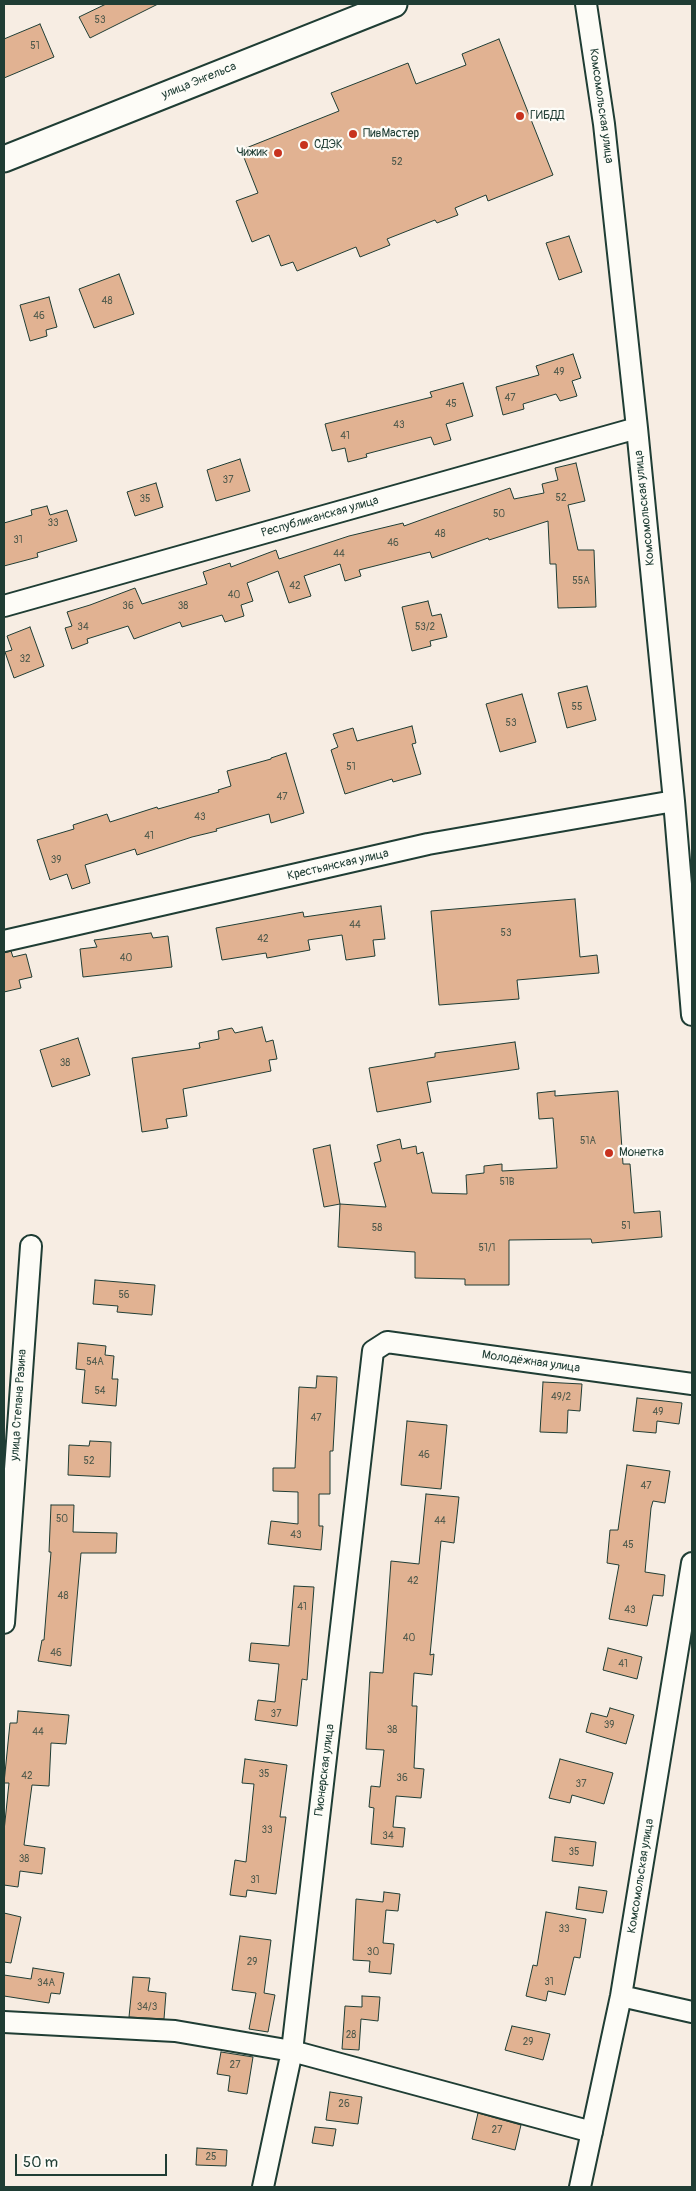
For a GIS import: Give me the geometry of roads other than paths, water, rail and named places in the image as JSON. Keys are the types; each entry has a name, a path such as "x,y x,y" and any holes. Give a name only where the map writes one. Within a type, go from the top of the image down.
{"street":[{"name":"улица Энгельса","path":"4,159 394,4"},
{"name":"Комсомольская улица","path":"586,4 604,124 637,428 674,801 692,1015"},
{"name":"Республиканская улица","path":"4,606 637,428"},
{"name":"Крестьянская улица","path":"4,941 428,844 674,801"},
{"name":"улица Степана Разина","path":"4,1623 31,1246"},
{"name":"Молодёжная улица","path":"373,1351 387,1342 692,1384"},
{"name":"Пионерская улица","path":"263,2187 292,2051 373,1351"},
{"name":"Комсомольская улица","path":"580,2187 621,1996 692,1563"},
{"path":"621,1996 692,2012"},
{"path":"4,2022 175,2031 292,2051 592,2132"}],"place":[{"name":"ГИБДД","path":"520,116"},
{"name":"ПивМастер","path":"353,134"},
{"name":"СДЭК","path":"304,145"},
{"name":"Чижик","path":"278,153"},
{"name":"Монетка","path":"609,1153"}]}
